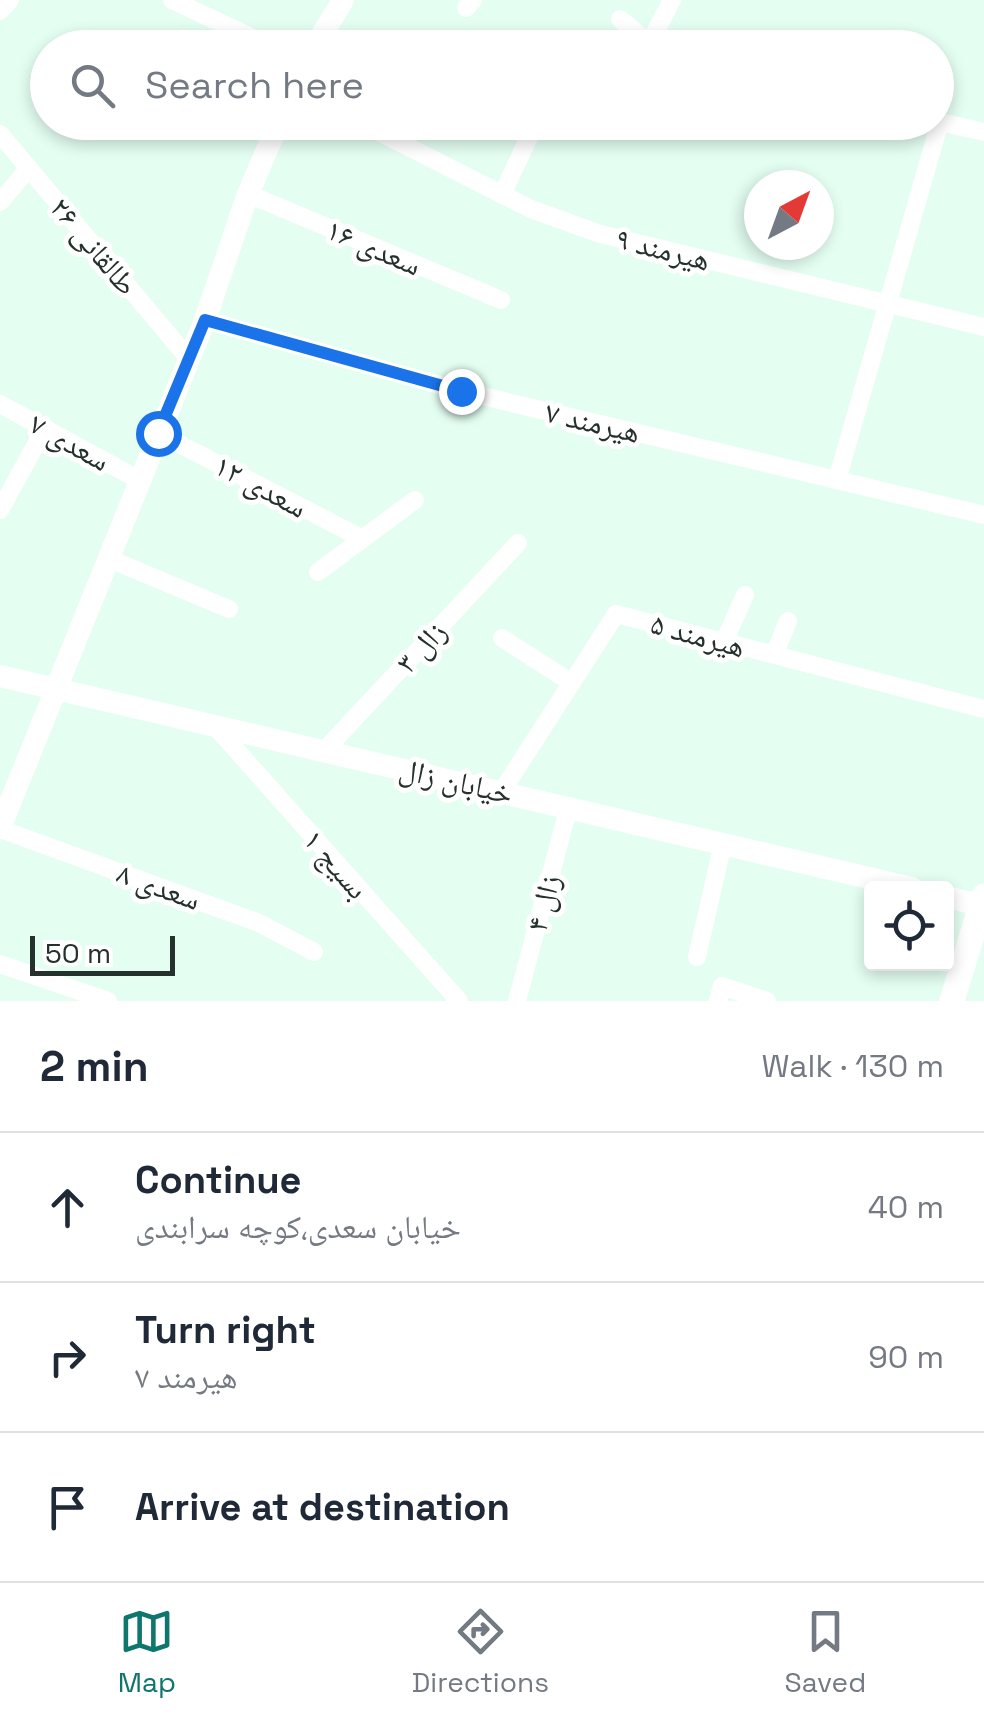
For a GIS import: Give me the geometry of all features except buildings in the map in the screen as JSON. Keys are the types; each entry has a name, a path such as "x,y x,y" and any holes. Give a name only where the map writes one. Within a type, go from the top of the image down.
{"main road":[{"path":"952,1001 983,900"}],"street":[{"path":"0,11 10,0"},
{"path":"172,0 236,30"},
{"path":"325,30 343,0"},
{"path":"659,30 672,0"},
{"path":"620,19 633,30"},
{"path":"954,125 984,132"},
{"name":"طالقانی ۲۶","path":"0,134 189,359"},
{"path":"0,828 205,320 248,194 271,140"},
{"name":"هیرمند ٩","path":"394,140 532,210 600,234 984,326"},
{"path":"502,195 528,140"},
{"path":"836,480 933,140"},
{"path":"0,202 29,168"},
{"name":"سعدی ۱۶","path":"248,194 502,300"},
{"name":"هیرمند ٧","path":"205,320 461,391 984,515"},
{"name":"سعدی ۷","path":"0,404 139,480"},
{"path":"0,510 45,428"},
{"name":"سعدی ۱۲","path":"158,433 363,539"},
{"path":"318,572 415,500"},
{"name":"زال ۳","path":"324,751 518,543"},
{"path":"107,558 229,608"},
{"path":"724,642 745,595"},
{"name":"هیرمند ۵","path":"502,791 616,614 984,709"},
{"path":"774,655 788,621"},
{"path":"502,638 572,683"},
{"name":"خیابان زال","path":"0,676 883,881"},
{"name":"بسیج ۱","path":"215,726 459,1001"},
{"name":"زال ۴","path":"517,1001 568,806"},
{"name":"سعدی ۸","path":"0,828 259,923 314,952"},
{"path":"697,958 723,843"},
{"path":"954,898 983,900"},
{"path":"0,964 108,1001"},
{"path":"718,1001 722,986 766,1001"}],"route":[{"path":"158,433 205,320 461,391"}]}
